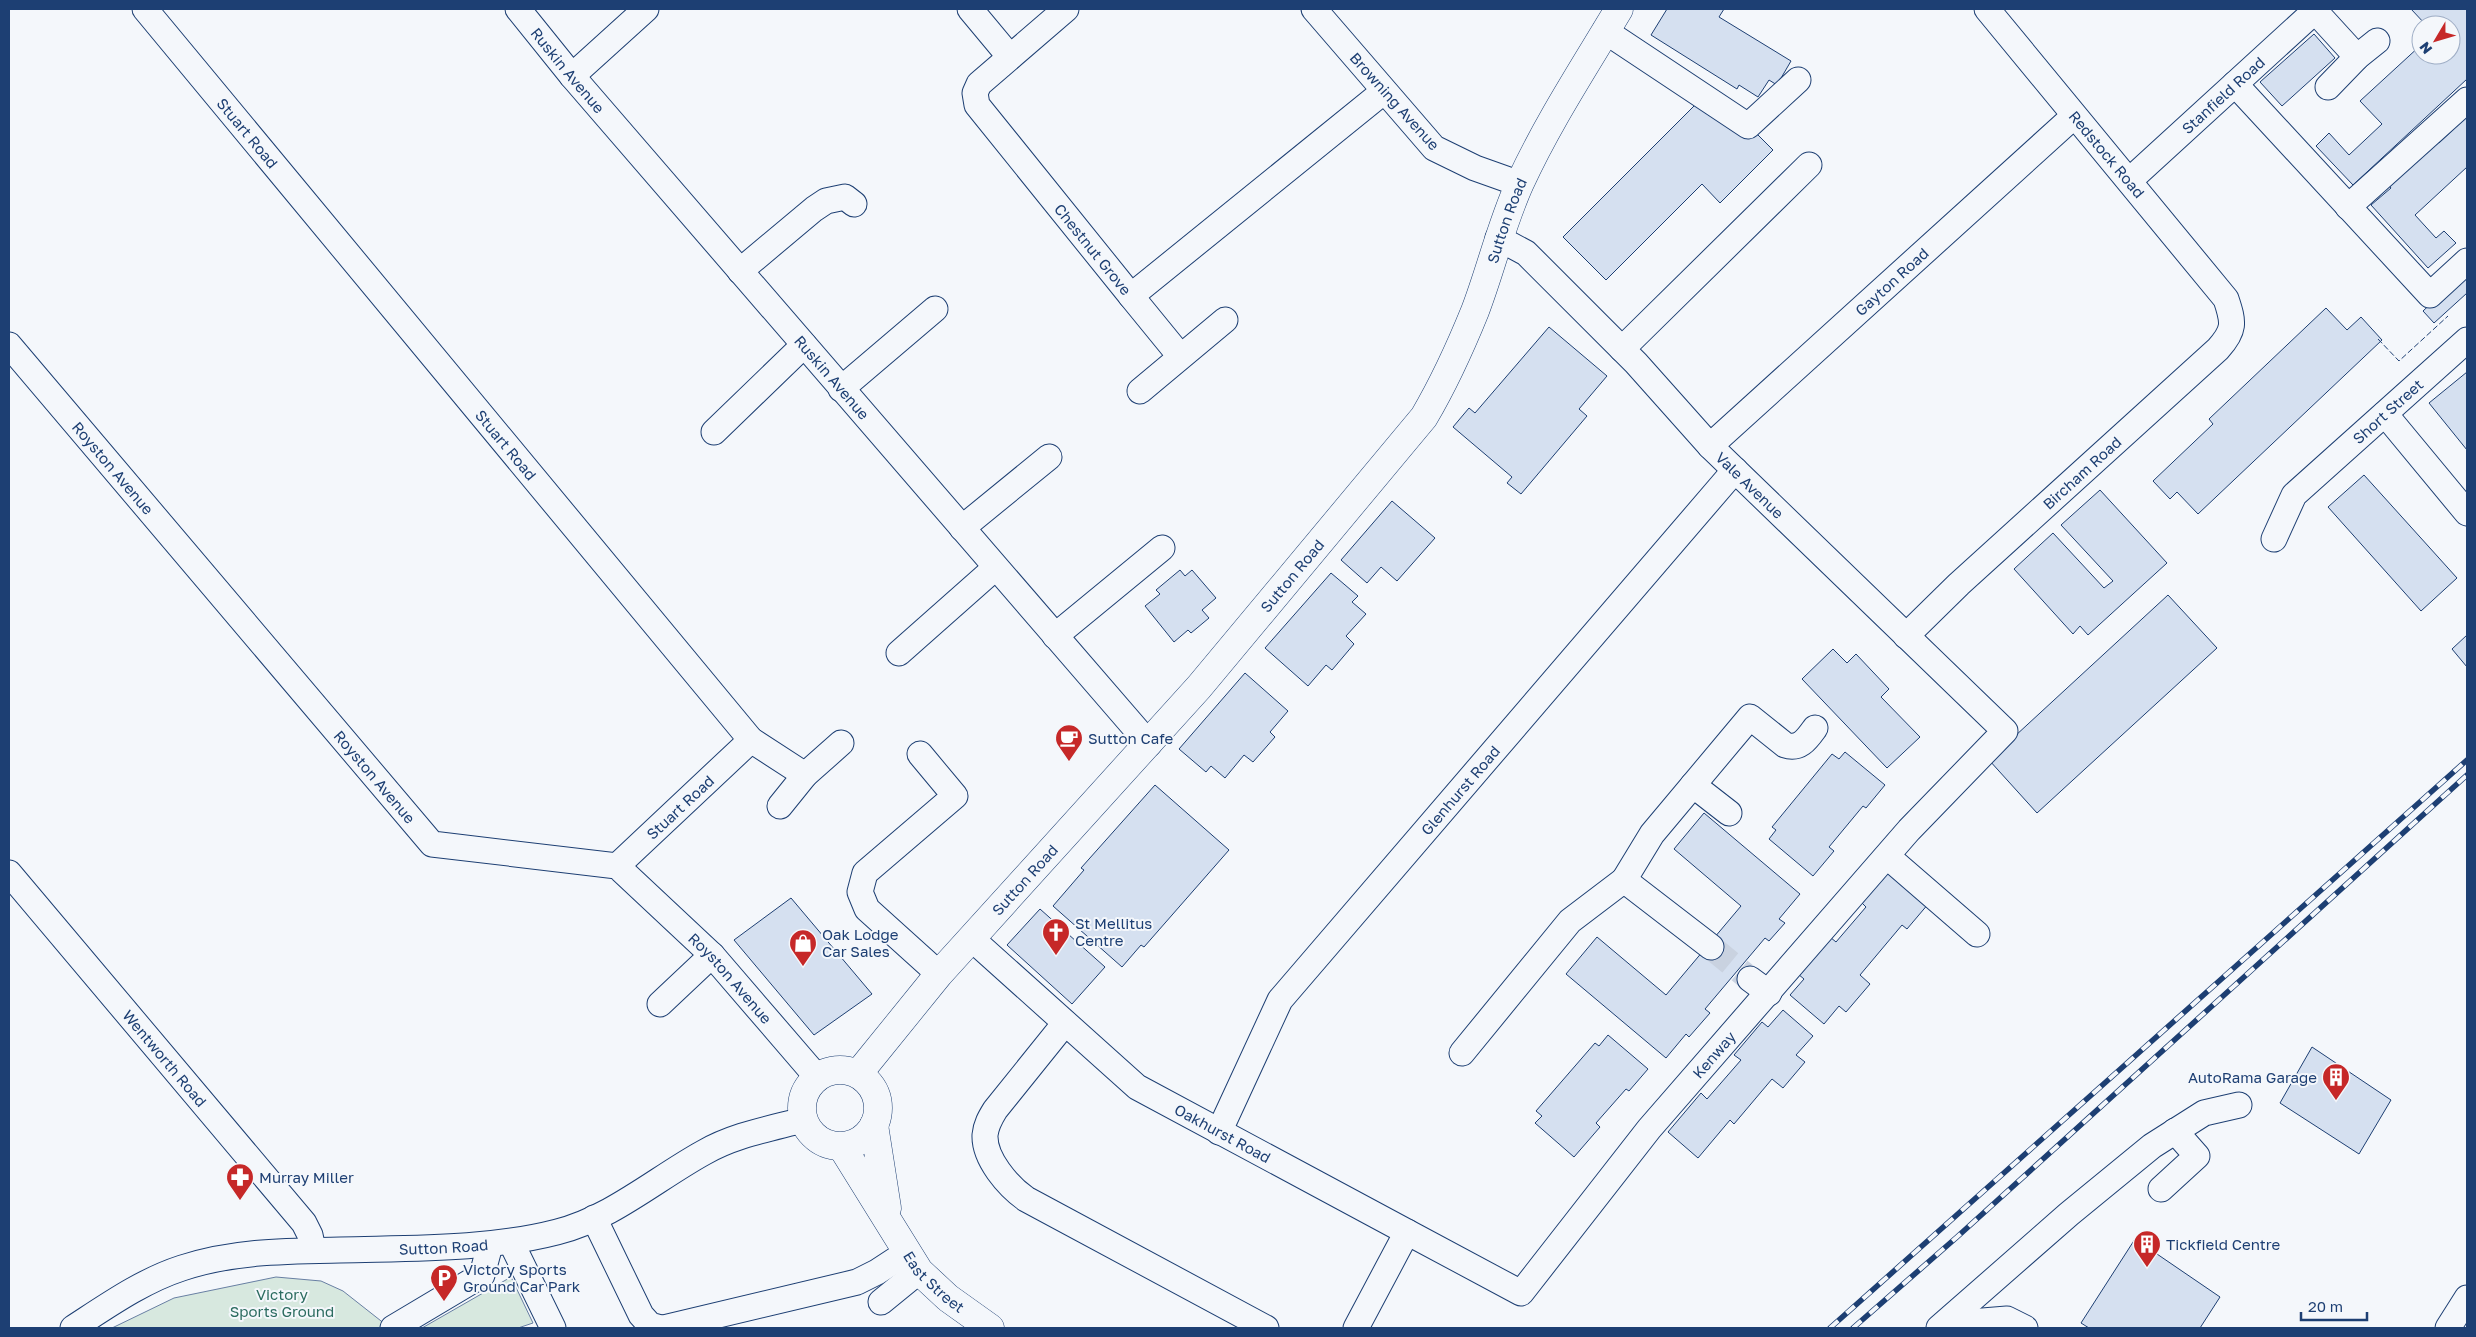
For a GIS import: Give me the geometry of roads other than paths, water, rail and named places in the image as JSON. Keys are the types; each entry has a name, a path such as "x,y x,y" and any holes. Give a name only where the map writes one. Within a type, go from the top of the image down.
{"main road":[{"name":"Sutton Road","path":"858,1074 939,974 1149,744 1249,628 1424,416 1442,386 1475,310 1498,238 1520,184 1550,123 1612,20"},
{"path":"837,1069 858,1074 869,1083 876,1096 878,1111 874,1125 866,1136 855,1144 842,1147 829,1145 818,1140 809,1131 803,1120 801,1108 803,1096 809,1085 817,1077 837,1069"},
{"name":"East Street","path":"874,1125 880,1176 890,1224"},
{"name":"East Street","path":"842,1147 913,1262 948,1298 990,1328"}],"street":[{"name":"Stuart Road","path":"145,9 751,740 617,866"},
{"name":"Ruskin Avenue","path":"518,9 572,76 1149,744"},
{"path":"572,76 646,9"},
{"path":"970,9 1010,57"},
{"name":"Chestnut Grove","path":"1066,9 979,84 975,93 977,105 1131,296 1383,92"},
{"name":"Browning Avenue","path":"1314,9 1383,92 1434,148 1475,168 1520,184"},
{"name":"Redstock Road","path":"1987,9 2074,116 2130,180 2226,300"},
{"path":"2316,10 2357,57"},
{"name":"Stanfield Road","path":"2130,180 2316,10"},
{"path":"1612,20 1748,126 1798,80"},
{"path":"2328,88 2357,57 2377,41"},
{"path":"2235,84 2430,295 2467,261"},
{"path":"2348,207 2467,100"},
{"name":"Gayton Road","path":"1710,446 2074,116"},
{"path":"1622,350 1809,165"},
{"path":"740,271 826,200 845,197 854,204"},
{"name":"Vale Avenue","path":"1498,238 1526,253 1622,350 1710,446 2006,731"},
{"path":"1131,296 1180,356"},
{"name":"Bircham Road","path":"1906,636 1959,584 2218,349 2230,335 2232,318 2226,300"},
{"path":"841,389 935,309"},
{"path":"1140,391 1225,320"},
{"name":"Short Street","path":"2274,538 2294,494 2308,484 2467,340"},
{"name":"Royston Avenue","path":"9,345 432,844 617,866 712,955 817,1077"},
{"path":"714,432 804,345"},
{"path":"2385,414 2467,513"},
{"path":"962,528 1049,457"},
{"name":"Glenhurst Road","path":"1220,1132 1280,1000 1735,470"},
{"path":"1055,636 1162,548"},
{"path":"899,652 996,568"},
{"path":"1462,1052 1570,921 1624,880 1652,834 1750,717 1784,745 1791,747 1804,742 1815,728"},
{"name":"Kenway","path":"1407,1232 1521,1293 1759,986 1888,857 1909,830 2006,731"},
{"path":"751,740 805,775"},
{"path":"780,806 805,775 841,743"},
{"path":"920,754 956,796 865,873 860,892 867,909 939,974"},
{"path":"1693,785 1729,813"},
{"path":"1888,857 1977,934"},
{"name":"Wentworth Road","path":"9,873 304,1223 314,1249"},
{"path":"1624,880 1711,947"},
{"name":"Oakhurst Road","path":"972,939 1136,1086 1407,1232"},
{"path":"660,1004 712,955"},
{"path":"1065,1023 995,1110 987,1123 985,1136 988,1149 996,1166 1012,1189 1026,1199 1266,1328"},
{"path":"1942,1326 2069,1214 2152,1146 2204,1113 2239,1105"},
{"name":"Sutton Road","path":"73,1328 136,1289 180,1268 255,1252 500,1243 558,1232 594,1218 705,1152 739,1136 803,1120"},
{"path":"2160,1189 2197,1156 2175,1131"},
{"path":"594,1218 613,1253 641,1315 650,1325 663,1328 857,1282 877,1272 913,1262"},
{"path":"1356,1328 1407,1232"},
{"path":"393,1328 482,1275 500,1243 553,1328"},
{"path":"881,1302 913,1262"},
{"path":"2448,1328 2467,1298"},
{"path":"1942,1326 2007,1319 2025,1328"}],"tunnel":[{"path":"1711,947 1750,979"}],"railway":[{"path":"1830,1328 2467,760"},
{"path":"1853,1328 1957,1237 2467,775"}],"place":[{"name":"Sutton Cafe","path":"1069,762"},
{"name":"St Mellitus Centre","path":"1056,956"},
{"name":"Oak Lodge Car Sales","path":"803,967"},
{"name":"AutoRama Garage","path":"2336,1101"},
{"name":"Murray Miller","path":"240,1201"},
{"name":"Tickfield Centre","path":"2147,1268"},
{"name":"Victory Sports Ground Car Park","path":"444,1302"}],"park label":[{"name":"Victory Sports Ground","path":"282,1302"}]}
